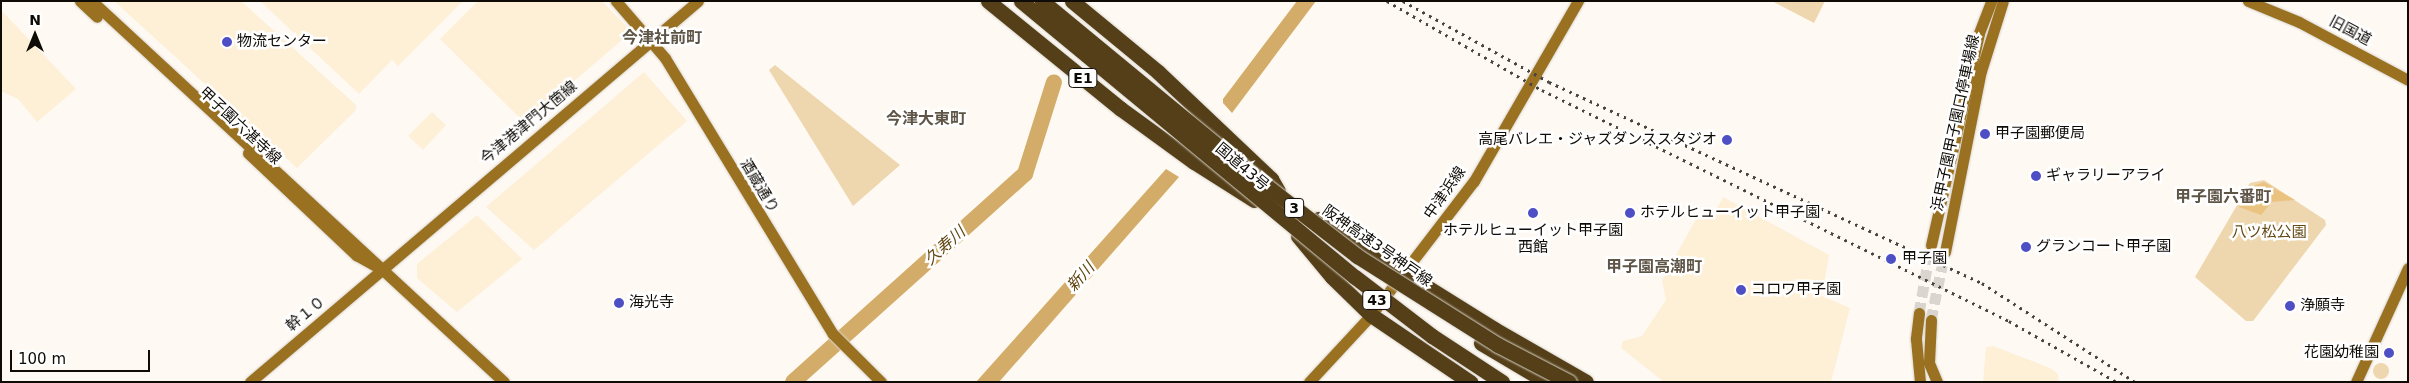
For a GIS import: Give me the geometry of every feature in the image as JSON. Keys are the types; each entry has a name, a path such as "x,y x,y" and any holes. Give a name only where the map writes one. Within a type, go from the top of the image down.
{"highway":[{"name":"E1","path":"988,1 1184,148"},
{"name":"国道43号","path":"1012,1 1184,148 1258,202 1381,302 1508,382"},
{"name":"3","path":"1021,1 1362,283 1432,336 1502,382"},
{"name":"阪神高速3号神戸線","path":"1042,1 1264,184 1357,256 1490,340 1569,382"},
{"path":"1054,1 1204,124"},
{"path":"1072,1 1158,72 1204,124"},
{"name":"国道43号","path":"1204,124 1278,191 1394,286 1546,382"},
{"path":"1302,210 1405,272 1494,329 1586,382"},
{"path":"1298,236 1332,277 1371,314 1470,382"}],"main road":[{"name":"甲子園六湛寺線","path":"80,1 356,255 382,270"},
{"name":"甲子園六湛寺線","path":"92,1 306,196 382,270 504,382"},
{"name":"酒蔵通り","path":"616,1 651,40 840,341 881,382"},
{"name":"今津港津門大箇線","path":"382,270 698,1"},
{"name":"中津浜線","path":"1309,382 1381,302 1474,181 1578,1"},
{"name":"浜甲子園甲子園口停車場線","path":"1931,245 1979,33 1991,1"},
{"name":"浜甲子園甲子園口停車場線","path":"1945,252 1981,71 2003,1"},
{"name":"旧国道","path":"2248,1 2307,26 2408,80"},
{"path":"2356,382 2408,268"},
{"name":"幹１０","path":"250,382 382,270"},
{"path":"1919,313 1916,339 1920,382"},
{"path":"1931,320 1929,363 1937,382"}],"shaded area":[{"path":"114,1 241,1 356,105 356,110 297,168"},
{"path":"260,1 463,1 398,66 392,60 359,94"},
{"path":"478,1 602,1 629,29 629,34 525,123 440,39"},
{"path":"1,10 76,89 37,122 18,99 1,91"},
{"path":"644,72 687,121 534,250 486,207"},
{"path":"432,112 446,125 423,150 408,136"},
{"path":"2264,182 2295,200 2272,202 2261,215 2239,207 2250,187"},
{"name":"コロワ甲子園","path":"1723,197 1829,255 1822,296 1850,308 1831,382 1664,382 1621,348 1623,341 1642,336 1666,300 1662,280 1700,212 1712,218"},
{"path":"477,215 522,259 457,312 417,278 417,264"},
{"path":"1993,346 2050,368 2058,374 2059,382 1983,382 1986,347"}],"green space":[{"path":"1772,1 1825,1 1814,23"},
{"path":"775,65 900,165 853,206 769,70"},
{"name":"八ツ松公園","path":"2264,180 2325,220 2326,225 2253,321 2246,321 2195,277 2250,183"},
{"path":"2381,363 2387,365 2389,371 2387,377 2381,379 2375,377 2373,371 2375,365"}],"water":[{"path":"1297,1 1316,1 1232,113 1223,103 1223,99"},
{"name":"新川","path":"1166,169 1179,177 999,382 976,382"},
{"path":"829,348 832,351 797,382 790,382"}],"waterway":[{"name":"久寿川","path":"793,382 1025,174 1054,82"}],"tunnel":[{"path":"1919,313 1931,245"},
{"path":"1931,320 1945,252"}],"railway":[{"path":"1387,1 1542,90 2009,321 2117,382"},
{"path":"1403,1 1549,82 1982,283 2135,382"}],"place":[{"name":"物流センター","path":"227,42"},
{"name":"甲子園郵便局","path":"1985,134"},
{"name":"高尾バレエ・ジャズダンススタジオ","path":"1727,140"},
{"name":"ギャラリーアライ","path":"2036,176"},
{"name":"ホテルヒューイット甲子園 西館","path":"1533,213"},
{"name":"ホテルヒューイット甲子園","path":"1630,213"},
{"name":"グランコート甲子園","path":"2026,247"},
{"name":"甲子園","path":"1891,259"},
{"name":"コロワ甲子園","path":"1741,290"},
{"name":"海光寺","path":"619,303"},
{"name":"浄願寺","path":"2290,306"},
{"name":"花園幼稚園","path":"2389,353"}],"district":[{"name":"今津社前町","path":"662,38"},
{"name":"今津大東町","path":"926,119"},
{"name":"甲子園六番町","path":"2223,197"},
{"name":"甲子園高潮町","path":"1654,267"}]}
